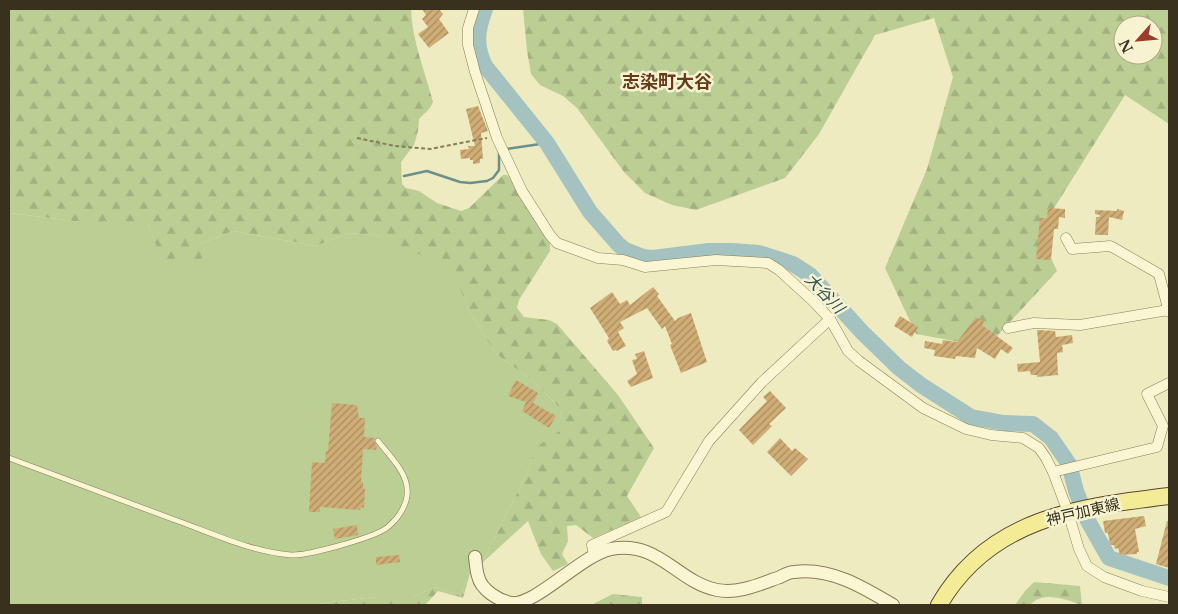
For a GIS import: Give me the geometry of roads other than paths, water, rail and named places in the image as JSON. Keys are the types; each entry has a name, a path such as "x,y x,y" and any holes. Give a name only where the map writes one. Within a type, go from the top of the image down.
{"main road":[{"name":"神戸加東線","path":"939,605 958,577 975,559 1000,541 1032,524 1078,510 1169,496"}],"street":[{"path":"474,9 468,28 468,46 497,138 522,191 557,243 598,258 623,260 646,267 716,260 768,263 786,276 830,319 848,351 923,408 966,430 1023,438 1039,448 1056,471 1078,510 1079,549 1087,566 1104,578 1142,591 1169,597"},
{"path":"1008,328 1034,323 1080,325 1169,311 1159,274 1110,246 1072,249 1066,238"},
{"path":"594,555 592,545 666,512 708,441 762,382 830,319"},
{"path":"1056,471 1157,447 1163,426 1147,394 1169,383"},
{"path":"475,557 478,578 492,595 515,604 531,598 594,555 608,549 620,548 643,550 658,557 699,583 718,590 740,590 794,572 823,573 845,579 893,605"}],"lane":[{"path":"9,458 236,542 291,555 309,554 385,530 403,510 409,493 403,472 378,442"}],"waterway":[{"name":"大谷川","path":"485,9 478,38 478,45 485,66 547,143 590,212 625,250 643,257 653,258 709,251 759,253 793,264 810,275 862,332 899,368 921,385 971,417 1004,423 1033,424 1051,438 1069,464 1076,491 1088,521 1109,558 1169,578"},
{"path":"506,149 547,143"},
{"path":"404,176 427,171 460,182 487,181 493,178 499,170 499,152"}],"district":[{"name":"志染町大谷","path":"667,82"}]}
